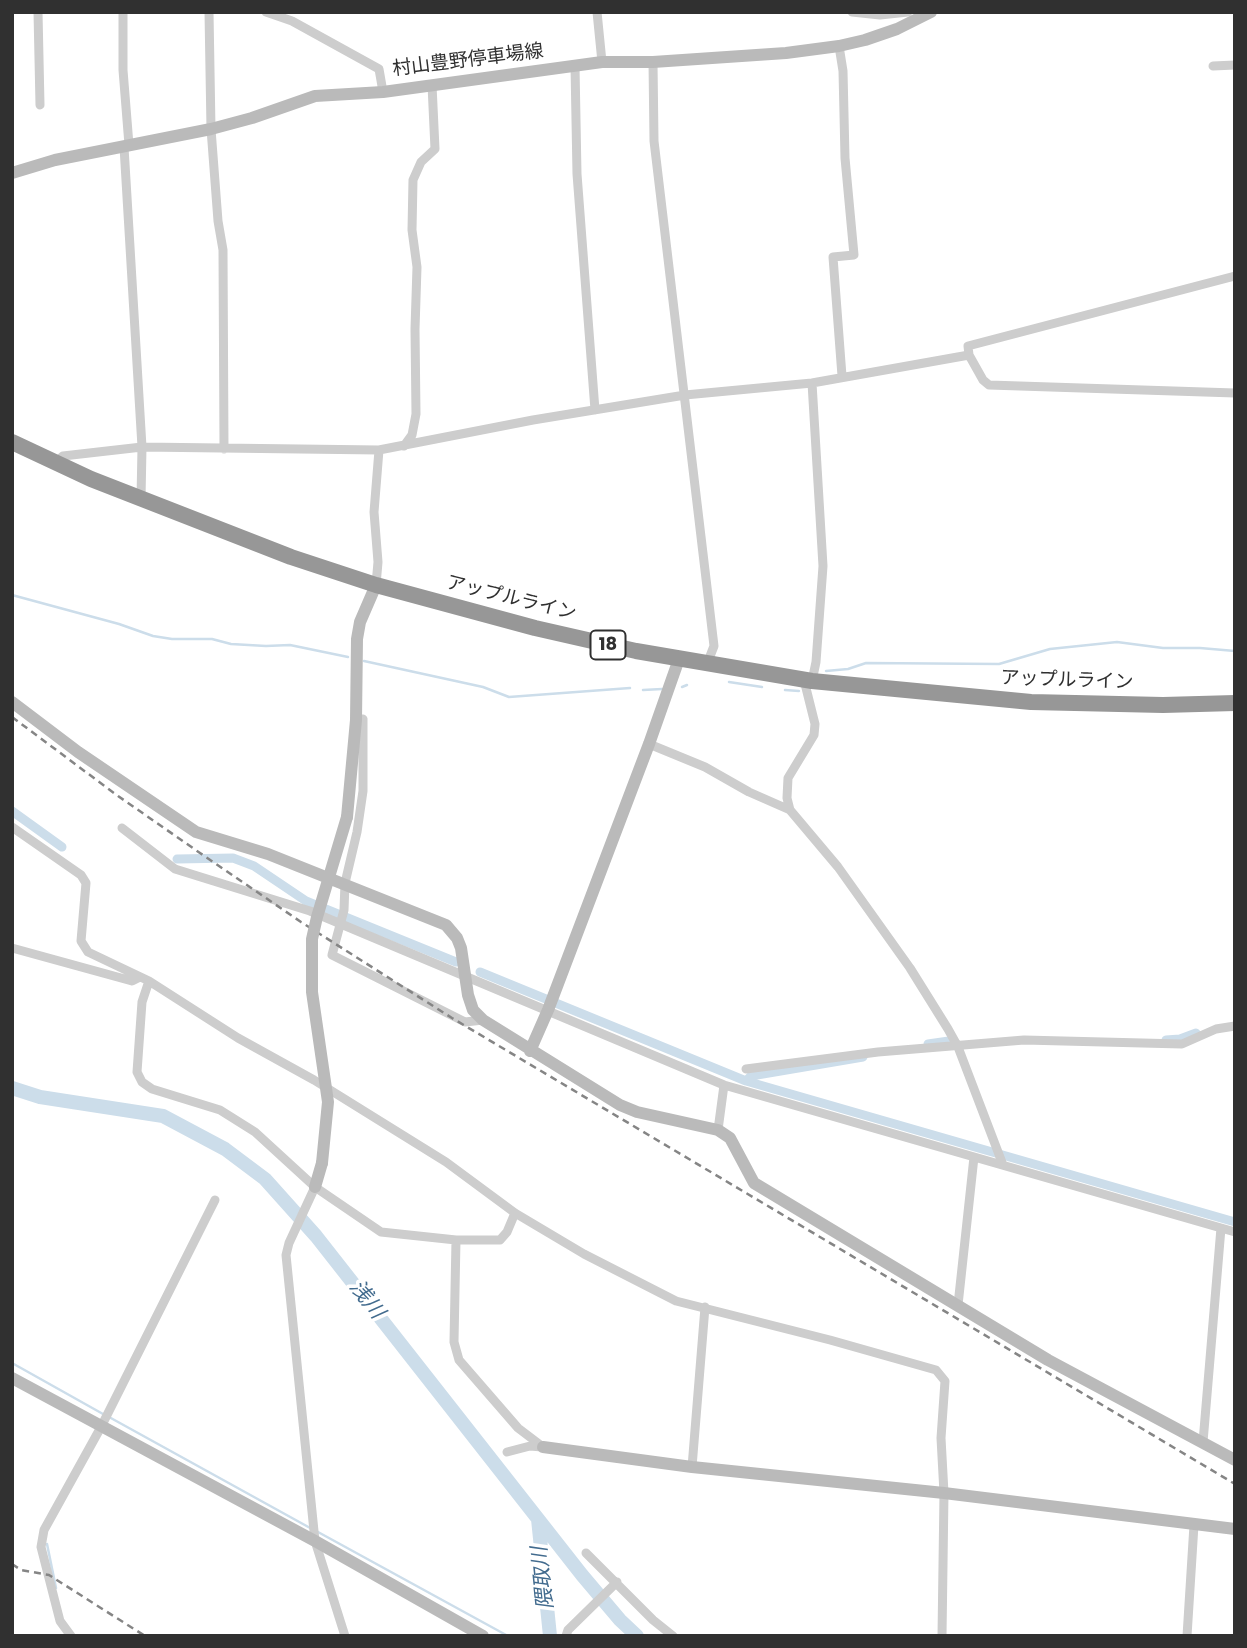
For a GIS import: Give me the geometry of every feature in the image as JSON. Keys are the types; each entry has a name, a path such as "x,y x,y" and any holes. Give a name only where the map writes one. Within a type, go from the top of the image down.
{"highway":[{"name":"アップルライン","path":"12,442 141,499 291,557 376,585 535,628 679,659 808,681 1031,702 1163,705 1235,703"}],"street":[{"path":"38,12 40,105"},
{"path":"123,12 123,70 142,447 141,499"},
{"path":"209,12 211,129 218,221 223,250 224,449"},
{"path":"266,12 292,21 379,69 383,92"},
{"path":"597,12 602,62"},
{"path":"852,12 880,15 908,12"},
{"name":"村山豊野停車場線","path":"12,173 55,160 211,129 315,96 383,92 602,62 653,62 786,53 839,46 897,29 931,12"},
{"path":"839,46 843,71 845,147 854,256 833,257 842,376"},
{"path":"653,62 654,141 714,646 707,664"},
{"path":"1213,66 1235,65"},
{"path":"575,66 576,174 595,410"},
{"path":"404,446 412,435 416,414 417,267 412,230 412,180 421,162 435,149 432,85"},
{"path":"1235,276 968,346 969,355 983,380 989,385 1235,393"},
{"path":"55,463 63,456 142,447 379,450 685,395 812,383 969,355"},
{"path":"812,383 823,566 816,663 808,681 815,724 814,735 788,778 787,799 790,810 838,867 910,968 958,1047 1002,1162"},
{"path":"345,1636 314,1541 286,1255 290,1238 315,1187 322,1163 328,1101 312,992 312,939 347,817 356,720 357,639 360,622 376,585 378,562 374,512 379,450"},
{"path":"530,1051 649,744 679,659"},
{"path":"12,702 88,759 196,832 243,845 446,925 457,938 473,1010 483,1020 620,1105 637,1112 718,1130 730,1138 754,1183 1048,1360 1235,1460"},
{"path":"356,720 363,719 363,791 332,956 465,1022 483,1020"},
{"path":"649,744 705,767 749,792 790,810"},
{"path":"12,827 81,874 86,883 81,941 88,952 145,979 446,1162 515,1213 676,1301 936,1370 945,1381 940,1437 944,1493 942,1636"},
{"path":"122,828 175,869 341,918 465,975 550,1004 724,1085 974,1157 1002,1162 1235,1232"},
{"path":"12,948 132,981 145,979"},
{"path":"145,979 138,1072 142,1082 152,1089 220,1110 255,1132 315,1187 381,1232 456,1240 500,1240 515,1213"},
{"path":"746,1069 878,1052 1024,1040 1182,1044 1216,1029 1235,1026"},
{"path":"718,1130 724,1085"},
{"path":"958,1305 974,1157"},
{"path":"71,1636 60,1620 41,1547 44,1530 101,1427 215,1200"},
{"path":"1203,1442 1222,1228"},
{"path":"456,1240 454,1342 459,1360 519,1428 543,1447"},
{"path":"692,1467 705,1307"},
{"path":"12,1378 314,1541 483,1636"},
{"path":"507,1452 530,1446 543,1447 692,1467 944,1493 1235,1529"},
{"path":"1187,1636 1195,1525"},
{"path":"586,1553 653,1620 673,1636"},
{"path":"566,1636 568,1630 615,1583"}],"waterway":[{"path":"12,595 153,636 212,639 231,644 290,645 348,657"},
{"path":"826,671 848,669 866,663 999,664 1050,649 1117,642 1163,648 1235,651"},
{"path":"364,661 483,687 509,697 630,688"},
{"path":"729,682 762,687"},
{"path":"682,687 687,685"},
{"path":"643,690 662,689"},
{"path":"785,690 799,691"},
{"path":"12,811 62,847"},
{"path":"177,859 233,858 254,866 306,901 456,962"},
{"path":"480,972 746,1081 1235,1222"},
{"path":"1166,1040 1180,1039 1196,1033"},
{"path":"928,1044 949,1041"},
{"path":"746,1081 751,1076 863,1057"},
{"name":"浅川","path":"12,1088 40,1097 163,1116 225,1149 265,1179 316,1236 582,1575 637,1636"},
{"path":"12,1363 103,1414"},
{"path":"109,1417 312,1529"},
{"name":"隈取川","path":"538,1519 550,1636"},
{"path":"318,1532 508,1636"},
{"path":"47,1544 56,1588"}],"railway":[{"path":"12,717 200,853 301,922 452,1018 1235,1484"},
{"path":"12,1564 21,1570 49,1575 145,1636"}]}
